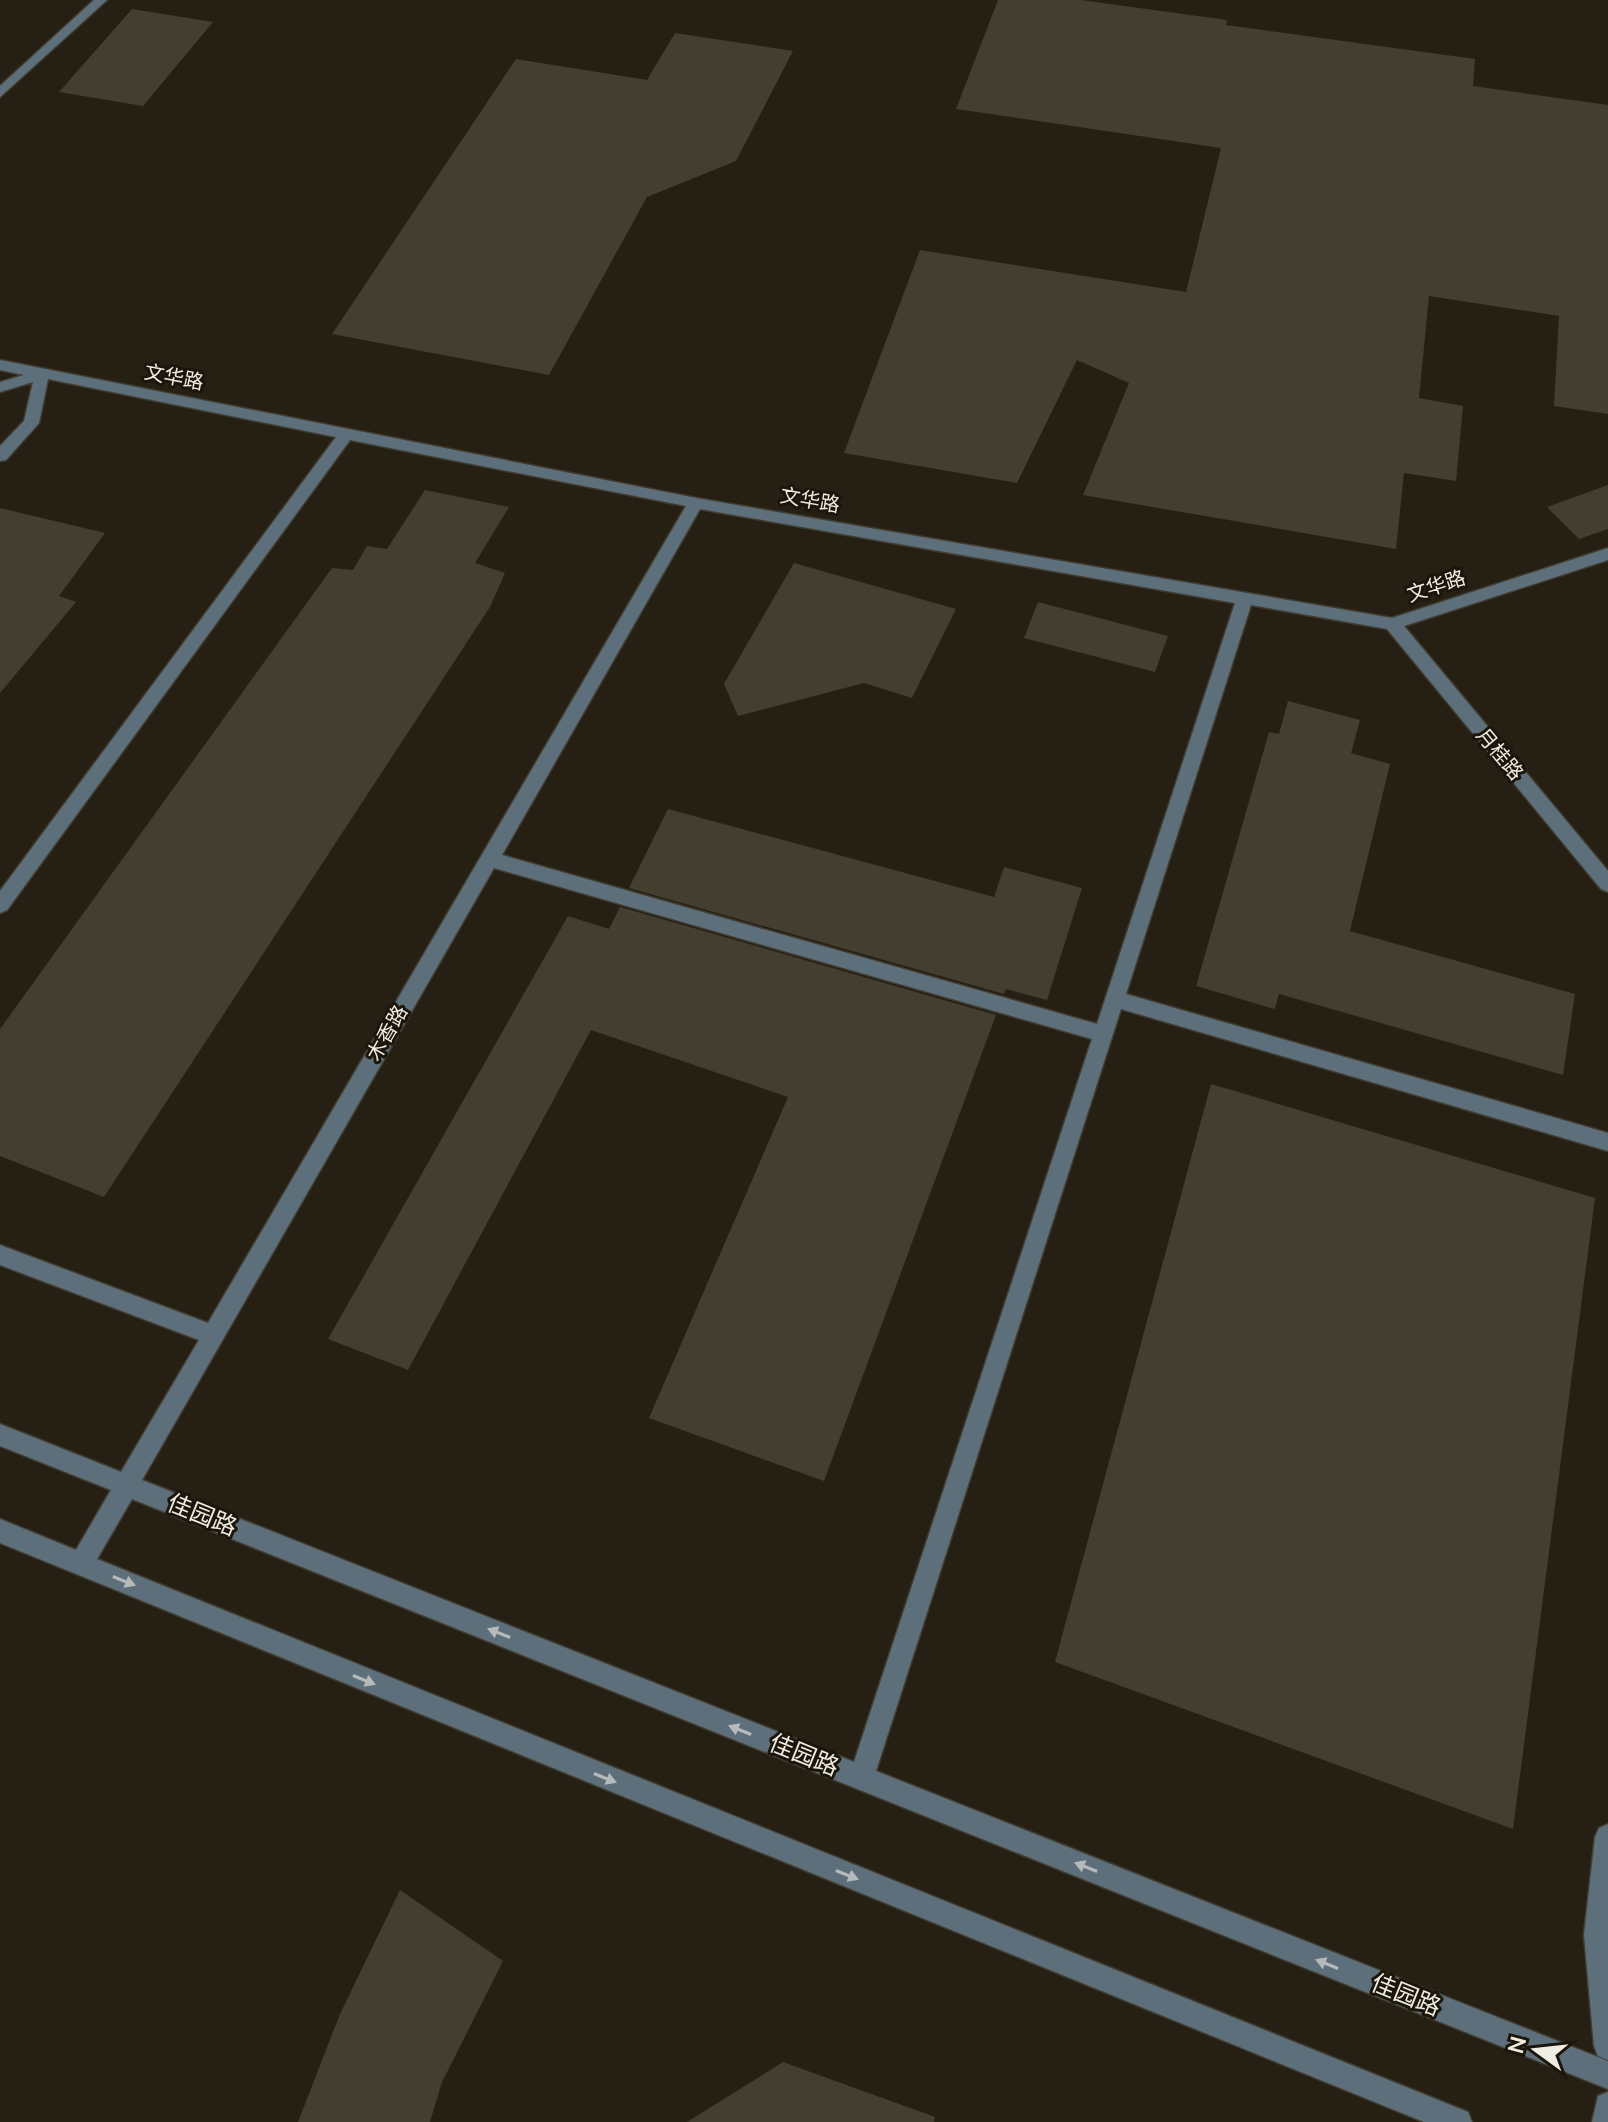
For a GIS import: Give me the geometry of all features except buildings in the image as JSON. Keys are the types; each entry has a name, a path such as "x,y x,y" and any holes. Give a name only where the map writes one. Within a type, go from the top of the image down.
{"street":[{"path":"0,93 101,0"},
{"name":"文华路","path":"0,365 696,503 1392,624 1608,554"},
{"path":"0,387 42,374 31,423 0,456"},
{"path":"0,905 346,434"},
{"name":"木香路","path":"81,1564 696,503"},
{"path":"861,1778 1245,598"},
{"name":"月桂路","path":"1392,624 1608,884"},
{"path":"489,859 1103,1034"},
{"path":"1115,999 1608,1142"},
{"path":"0,1255 212,1335"},
{"name":"佳园路","path":"0,1435 1608,2075"},
{"path":"0,1531 1458,2122"},
{"path":"1608,1837 1597,1935 1608,2046"},
{"path":"1606,2122 1608,2106"}]}
